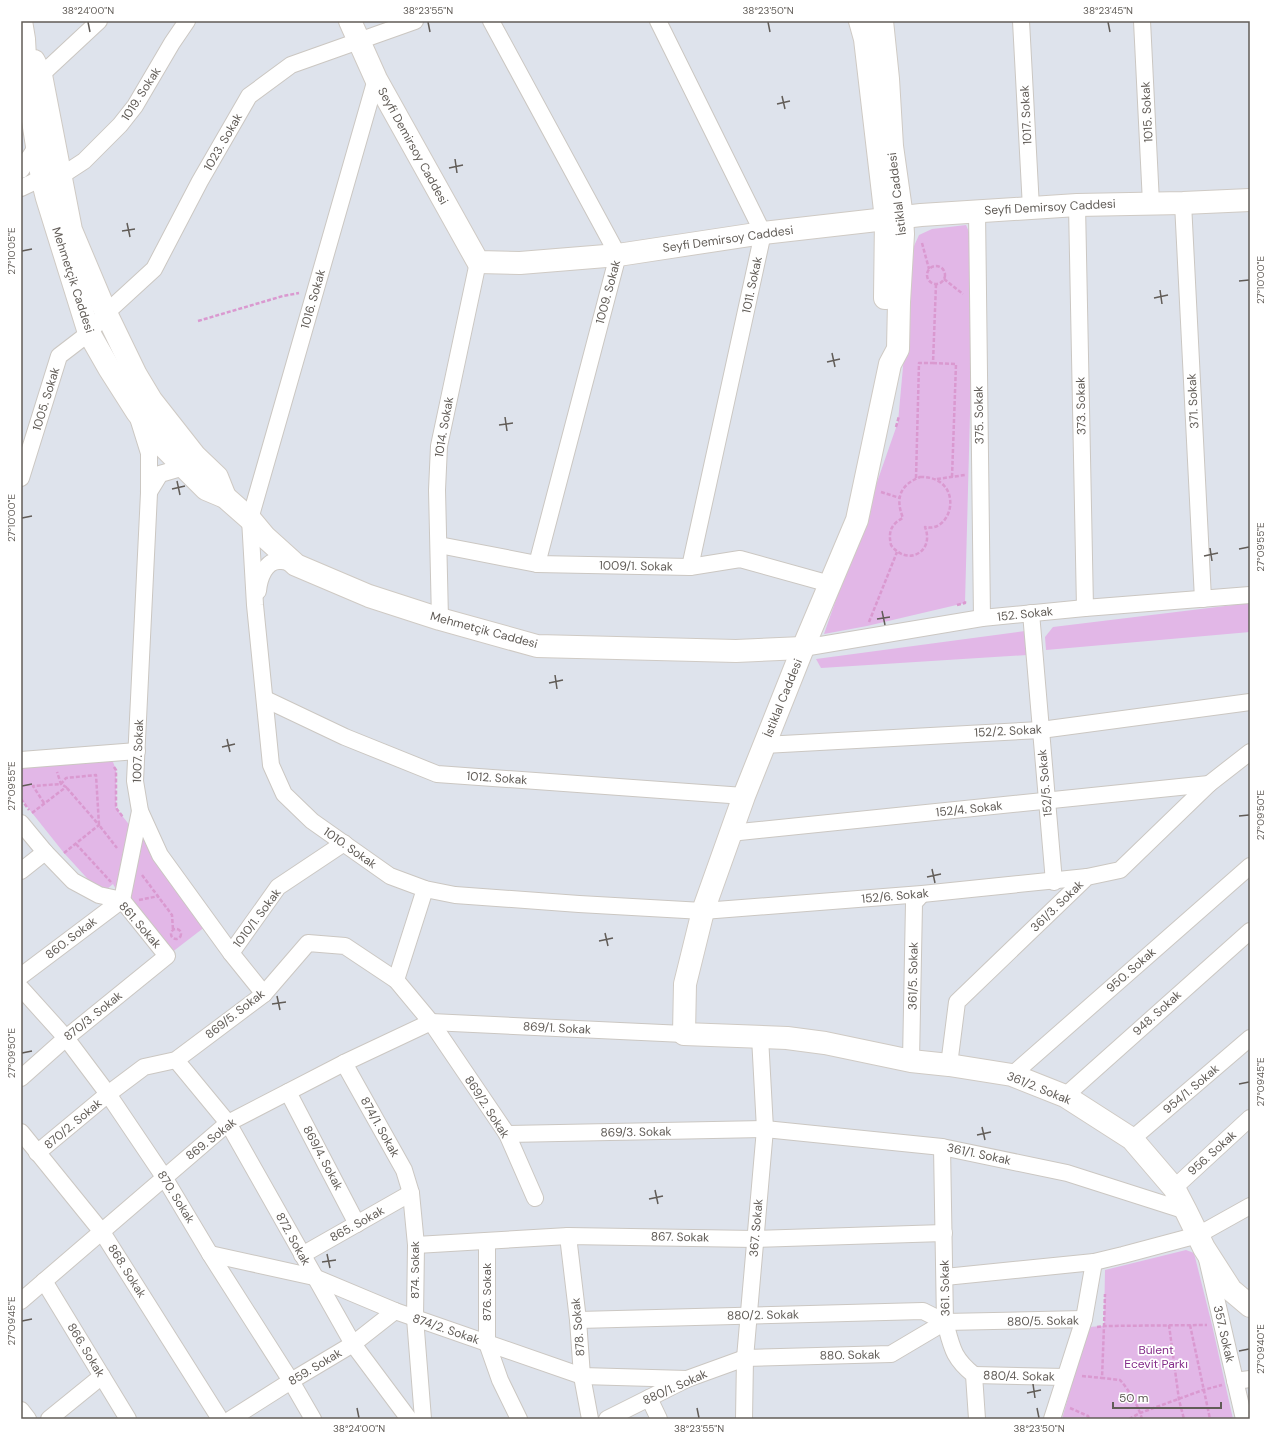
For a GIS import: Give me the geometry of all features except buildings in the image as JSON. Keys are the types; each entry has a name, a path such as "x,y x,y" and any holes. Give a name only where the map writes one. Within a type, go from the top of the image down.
{"main road":[{"name":"Seyfi Demirsoy Caddesi","path":"350,21 360,40 376,79 478,262 520,263 618,255 763,233 894,218 977,211 1077,205 1250,200"},
{"name":"İstiklal Caddesi","path":"860,21 865,39 894,218"},
{"name":"İstiklal Caddesi","path":"684,1034 685,984 703,911 730,833 764,745 857,520 890,364 884,341 894,218 888,79 882,21"},
{"name":"Mehmetçik Caddesi","path":"23,30 41,75 52,177 47,198 89,333 137,412 162,445 206,489 225,497 250,519 265,537 296,565 369,596 440,619 536,646 736,651 803,648"},
{"name":"Mehmetçik Caddesi","path":"23,30 26,76 37,146 52,177 71,230 106,313 136,374 151,400 195,456 217,477 225,497"},
{"name":"361/2. Sokak","path":"684,1034 787,1038 825,1043 911,1061 1012,1075 1065,1096 1132,1139 1174,1188 1201,1242 1231,1290 1250,1306"}],"street":[{"path":"41,75 99,21"},
{"name":"1019. Sokak","path":"21,188 52,177 84,161 120,125 135,106 172,43 187,21"},
{"name":"1023. Sokak","path":"89,333 106,313 154,269 200,181 249,96 291,65 415,21"},
{"name":"1009. Sokak","path":"491,21 618,255 537,564"},
{"path":"658,21 763,233"},
{"name":"1017. Sokak","path":"1021,21 1031,208"},
{"name":"1015. Sokak","path":"1142,21 1151,203"},
{"name":"1016. Sokak","path":"250,519 376,79"},
{"path":"21,170 37,146"},
{"name":"371. Sokak","path":"1183,203 1203,599"},
{"name":"373. Sokak","path":"1077,205 1085,608"},
{"name":"375. Sokak","path":"977,211 982,618"},
{"name":"1011. Sokak","path":"690,567 763,233"},
{"name":"1014. Sokak","path":"440,619 437,490 438,446 478,262"},
{"name":"1005. Sokak","path":"21,478 59,356 89,333"},
{"name":"1007. Sokak","path":"137,412 149,453 149,493 135,781 140,811 160,855 231,953 264,994"},
{"path":"149,493 160,474 184,467"},
{"name":"1010. Sokak","path":"250,519 255,605 271,765 284,794 312,821 390,876 425,889 455,895 703,911"},
{"name":"1009/1. Sokak","path":"439,545 537,564 690,567 740,559 830,584"},
{"path":"255,605 260,578 268,565 279,560 296,565"},
{"name":"152. Sokak","path":"803,648 982,618 1250,595"},
{"name":"152/5. Sokak","path":"1031,613 1054,882"},
{"name":"1012. Sokak","path":"265,699 345,737 437,774 744,796"},
{"name":"152/2. Sokak","path":"764,745 1041,730 1250,702"},
{"path":"21,760 137,751"},
{"name":"361/3. Sokak","path":"948,1065 958,1002 1087,877 1120,870 1209,784 1250,752"},
{"name":"152/4. Sokak","path":"730,833 1209,784"},
{"path":"122,900 140,811"},
{"name":"861. Sokak","path":"29,818 73,881 99,895 122,900 167,956"},
{"name":"1010/1. Sokak","path":"231,953 278,887 344,843"},
{"path":"21,871 52,849"},
{"name":"950. Sokak","path":"1012,1075 1250,866"},
{"name":"152/6. Sokak","path":"703,911 922,894 1054,882 1087,877"},
{"path":"396,980 425,889"},
{"name":"361/5. Sokak","path":"911,1061 914,903 922,894"},
{"name":"860. Sokak","path":"21,976 122,900"},
{"name":"948. Sokak","path":"1065,1096 1250,931"},
{"name":"869/5. Sokak","path":"108,1094 144,1068 176,1060 264,994 308,943 344,946 396,980 431,1022"},
{"name":"870/3. Sokak","path":"21,1078 66,1038 167,956"},
{"name":"870. Sokak","path":"21,988 66,1038 108,1094 164,1177 313,1419"},
{"name":"869/1. Sokak","path":"431,1022 684,1034"},
{"name":"869. Sokak","path":"21,1301 228,1123 344,1063 431,1022"},
{"name":"869/2. Sokak","path":"431,1022 507,1134 535,1198"},
{"name":"367. Sokak","path":"744,1419 745,1358 765,1129 760,1038"},
{"name":"954/1. Sokak","path":"1132,1139 1250,1038"},
{"name":"872. Sokak","path":"176,1060 228,1123 353,1344 409,1419"},
{"name":"874/1. Sokak","path":"344,1063 404,1170 411,1193"},
{"name":"869/4. Sokak","path":"288,1092 357,1224"},
{"name":"870/2. Sokak","path":"37,1154 108,1094"},
{"name":"956. Sokak","path":"1174,1188 1250,1118"},
{"name":"869/3. Sokak","path":"507,1134 765,1129"},
{"name":"361/1. Sokak","path":"765,1129 942,1147 1067,1172 1186,1210"},
{"name":"868. Sokak","path":"21,1132 37,1154 102,1232 220,1419"},
{"name":"361. Sokak","path":"942,1147 946,1322 952,1349 962,1365 974,1375"},
{"name":"865. Sokak","path":"302,1255 411,1193"},
{"name":"874. Sokak","path":"411,1193 416,1245 415,1318 423,1419"},
{"path":"945,1277 1094,1262 1201,1242 1250,1206"},
{"name":"867. Sokak","path":"416,1245 568,1236 755,1238 944,1233"},
{"name":"878. Sokak","path":"568,1236 578,1320 582,1376 590,1419"},
{"name":"876. Sokak","path":"487,1241 487,1343 500,1380 520,1419"},
{"name":"357. Sokak","path":"1201,1242 1237,1382 1244,1419"},
{"name":"874/2. Sokak","path":"210,1254 314,1277 395,1311 582,1376 687,1379"},
{"path":"1089,1323 1094,1262"},
{"name":"866. Sokak","path":"44,1281 128,1419"},
{"name":"859. Sokak","path":"231,1419 353,1344 395,1311"},
{"name":"880/2. Sokak","path":"578,1320 923,1311 946,1322"},
{"name":"880/5. Sokak","path":"946,1322 1089,1323 1065,1377 1052,1419"},
{"name":"880. Sokak","path":"745,1358 891,1354 946,1322"},
{"name":"880/1. Sokak","path":"607,1419 687,1379 745,1358"},
{"path":"974,1375 977,1419"},
{"name":"880/4. Sokak","path":"974,1375 1065,1377"},
{"path":"49,1419 102,1376"},
{"path":"649,1398 659,1419"},
{"path":"21,1410 28,1419"}],"path":[{"path":"937,266 942,268 945,273 944,279 940,284 930,282 927,277 928,272 932,267 937,266"},
{"path":"944,279 967,297"},
{"path":"933,363 936,284"},
{"path":"198,321 283,296 315,290"},
{"path":"916,478 919,362 956,364 952,477"},
{"path":"896,429 899,414"},
{"path":"936,479 946,487 951,499 947,516 941,523 934,527 925,527 928,538 926,544 918,554 906,556 900,554 891,545 889,538 893,526 897,521 903,518 900,509 900,498 901,492 906,485 916,478 928,477 936,479 969,475"},
{"path":"875,490 900,498"},
{"path":"874,624 867,626 897,552"},
{"path":"950,607 965,604 966,596"},
{"path":"113,762 116,770 116,808 128,822"},
{"path":"57,770 61,784"},
{"path":"61,784 66,778 96,775 99,825"},
{"path":"44,803 33,786 61,784 66,787 137,869 172,915 172,937 177,939 180,937 180,931 176,928 173,930"},
{"path":"21,799 29,818 44,803 66,787"},
{"path":"64,853 99,825"},
{"path":"76,844 113,884"},
{"path":"52,849 64,853 69,859"},
{"path":"110,886 113,884 116,877"},
{"path":"1105,1291 1102,1378 1120,1380 1127,1388 1142,1419"},
{"path":"1089,1323 1104,1326 1212,1325"},
{"path":"1169,1325 1178,1400 1184,1419"},
{"path":"1190,1325 1210,1419"},
{"path":"1129,1419 1140,1413 1203,1390 1237,1382"},
{"path":"1066,1406 1088,1416 1089,1419"}],"green space":[{"path":"966,225 972,239 973,301 965,603 867,626 824,634 898,422 914,246 919,235 932,229"},
{"path":"1250,603 1250,632 1046,650 1045,637 1053,627"},
{"path":"1025,631 1027,655 821,668 816,659"},
{"path":"108,758 113,762 116,770 116,808 131,827 160,855 210,923 167,956 122,900 113,884 107,889 96,888 64,853 21,799 21,766"},
{"name":"Bülent Ecevit Parkı","path":"1186,1250 1194,1253 1233,1419 1062,1419 1088,1327 1104,1326 1105,1270"}]}
